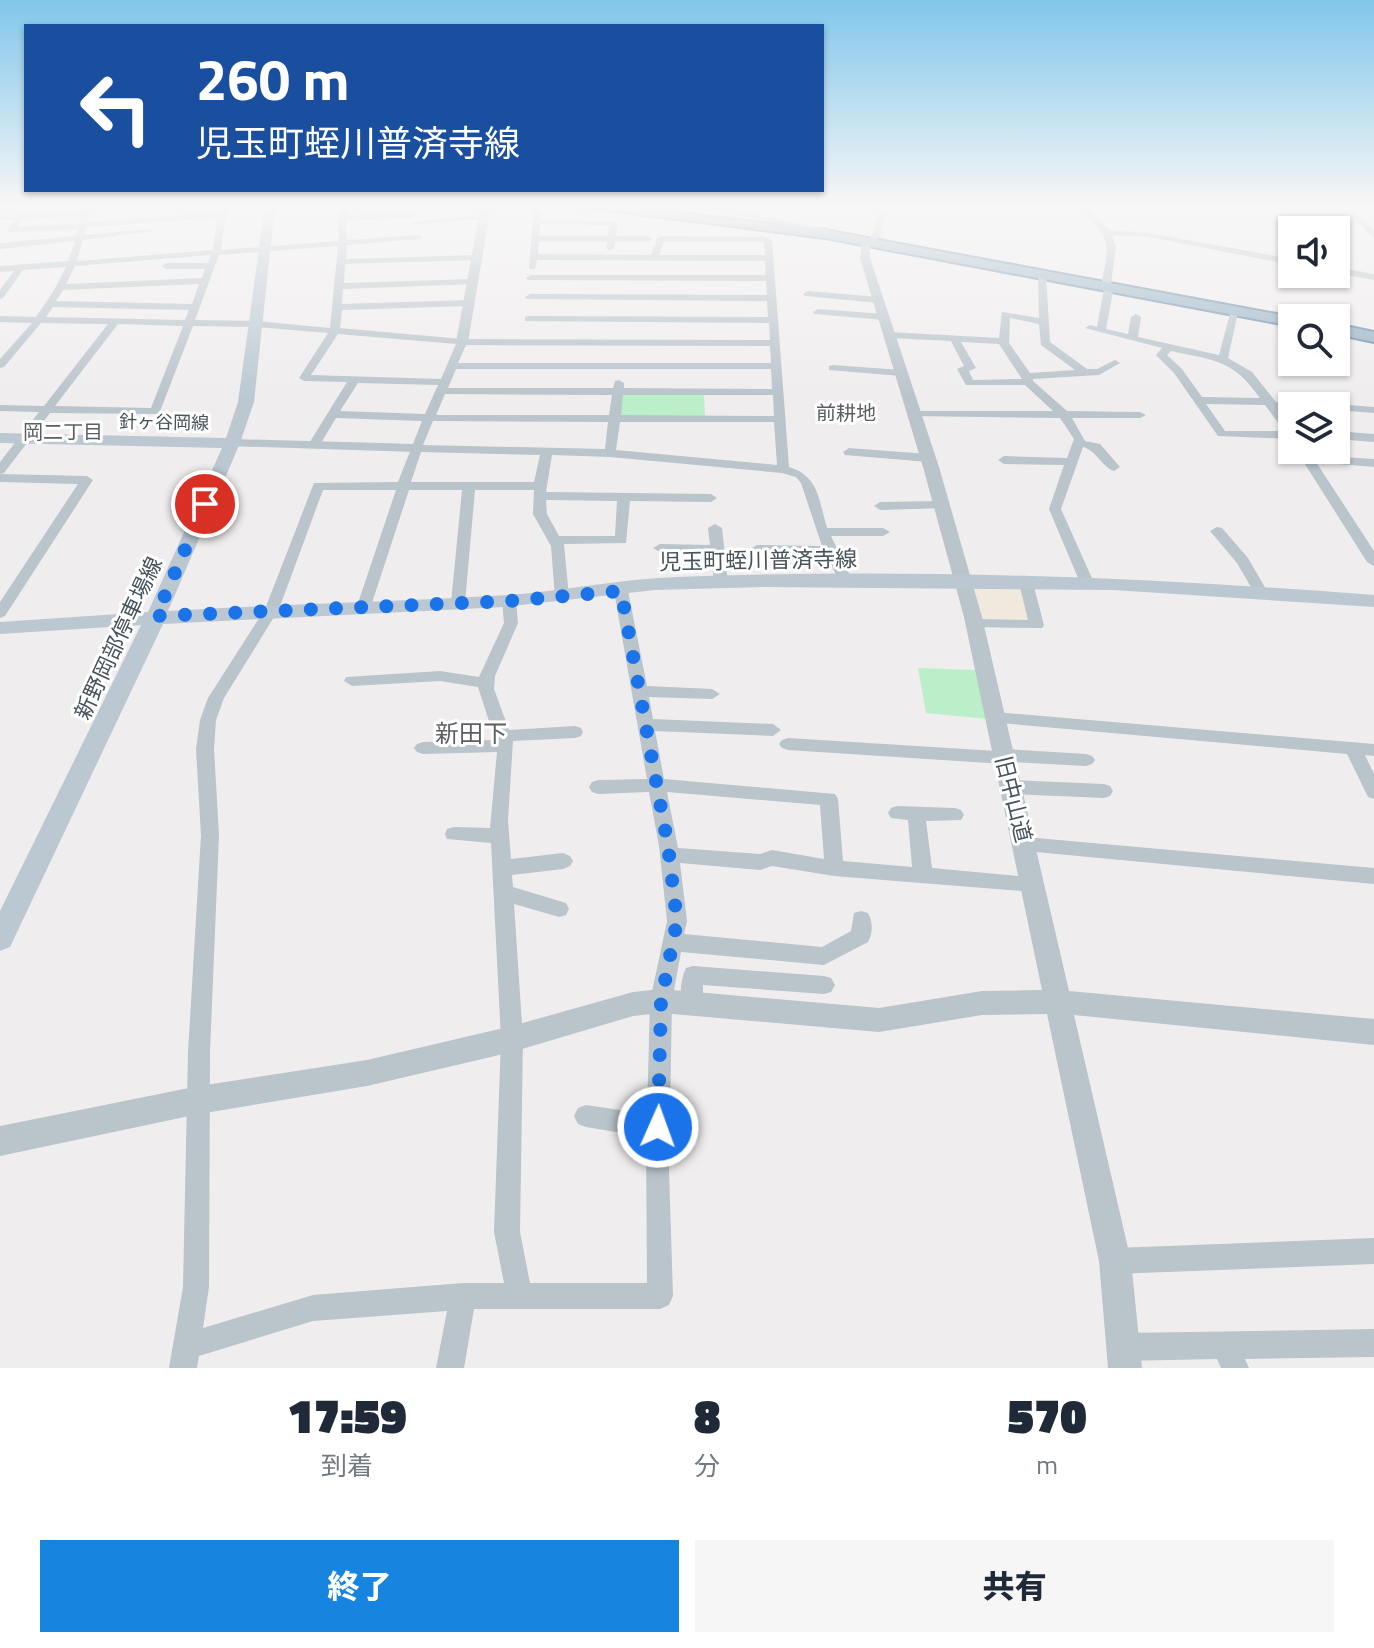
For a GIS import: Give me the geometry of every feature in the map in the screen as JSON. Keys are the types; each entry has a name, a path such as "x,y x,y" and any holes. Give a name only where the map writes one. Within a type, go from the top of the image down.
{"highway":[{"path":"1015,269 1278,318"},
{"path":"1350,332 1374,337"}],"main road":[{"name":"新野岡部停車場線","path":"0,939 8,905 156,616 232,443 246,402 263,269"},
{"name":"針ヶ谷岡線","path":"0,438 232,443"},
{"name":"児玉町蛭川普済寺線","path":"0,628 272,609 509,601 672,583 1026,583 1260,591 1374,601"}],"street":[{"path":"1,293 20,269"},
{"path":"0,365 42,320 71,269"},
{"path":"154,283 164,269"},
{"path":"0,408 155,412 211,269"},
{"path":"340,269 335,331 304,378 443,386 779,392"},
{"path":"364,606 416,448 462,342 474,269"},
{"path":"526,342 532,269"},
{"path":"771,269 783,469"},
{"name":"旧中山道","path":"868,269 928,458 975,624 1061,1002 1115,1261 1124,1357"},
{"path":"1111,269 1096,329 1223,359 1248,374 1278,412"},
{"path":"1350,273 1374,277"},
{"path":"1042,274 1046,322 1042,333 1045,343 1085,372"},
{"path":"531,278 771,278"},
{"path":"60,287 206,281"},
{"path":"339,286 472,282"},
{"path":"808,294 955,340 1005,341"},
{"path":"530,297 772,298"},
{"path":"51,304 197,307"},
{"path":"337,307 400,305 393,315 468,308"},
{"path":"1223,359 1236,310"},
{"path":"818,312 884,317"},
{"path":"1046,322 1005,314 1005,341 1027,379 1063,414 1080,439 1055,509 1088,585"},
{"path":"1133,337 1136,317"},
{"path":"0,319 191,322 335,331 384,330 462,342 776,343"},
{"path":"528,319 774,320"},
{"path":"0,470 115,321"},
{"path":"955,340 971,368 962,369 970,383 1099,372 1115,363"},
{"path":"610,453 624,343"},
{"path":"1169,347 1161,355 1178,371 1222,434 1278,433"},
{"path":"452,366 777,366"},
{"path":"833,368 901,373"},
{"path":"314,445 355,379"},
{"path":"711,391 713,419"},
{"path":"1198,400 1278,403"},
{"path":"1350,408 1374,410"},
{"path":"332,414 430,418 780,419"},
{"path":"914,414 1140,415"},
{"path":"1350,436 1374,438"},
{"path":"232,443 610,453 783,469 800,474 807,482 822,532 846,582"},
{"path":"1079,443 1096,447 1114,467"},
{"path":"547,451 540,491 540,514 555,540 562,597"},
{"path":"849,452 928,458"},
{"path":"1004,460 1073,462"},
{"path":"1350,460 1374,463"},
{"path":"1311,464 1374,562"},
{"path":"0,478 87,480 0,613"},
{"path":"621,591 669,855 677,921 661,1001 658,1127 660,1296 463,1296 313,1308 186,1357 196,1287 199,1100 210,867 205,749 208,720 216,698 272,609 318,486 469,486 624,497 711,498"},
{"path":"458,603 469,486"},
{"path":"555,540 621,540 624,497"},
{"path":"880,506 941,505"},
{"path":"715,528 721,583"},
{"path":"1353,530 1374,531"},
{"path":"1217,531 1243,561 1260,591"},
{"path":"822,532 883,532"},
{"path":"660,548 717,549"},
{"path":"757,549 830,550"},
{"path":"975,624 1037,625 1026,583"},
{"path":"509,601 511,623 486,683 504,741 500,836 512,1039 507,1232 520,1297"},
{"path":"352,681 440,676 486,683"},
{"path":"639,691 712,694"},
{"path":"995,718 1374,750"},
{"path":"645,725 773,730"},
{"path":"423,748 575,732"},
{"path":"788,744 1086,760"},
{"path":"1353,748 1374,792"},
{"path":"598,787 656,785 829,799 834,868"},
{"path":"1011,787 1104,791"},
{"path":"923,875 906,813 955,815"},
{"path":"454,834 500,836"},
{"path":"1025,844 1374,876"},
{"path":"669,855 760,862 772,858 834,868 1034,884"},
{"path":"502,868 563,861"},
{"path":"504,893 559,909"},
{"path":"673,942 824,956 861,936 861,919"},
{"path":"692,1004 693,975 824,985"},
{"path":"0,1141 199,1100 367,1073 512,1039 633,1004 661,1001 879,1020 982,1003 1061,1002 1374,1032"},
{"path":"586,1116 658,1127"},
{"path":"1115,1261 1374,1251"},
{"path":"450,1368 463,1296"},
{"path":"1124,1357 1230,1356 1374,1343"}],"green space":[{"path":"623,394 704,395 705,416 619,416"},
{"path":"918,668 976,670 988,719 926,713"}],"sand":[{"path":"978,587 1020,588 1032,620 982,622 973,592"}],"district":[{"name":"前耕地","path":"846,412"},
{"name":"岡二丁目","path":"63,431"},
{"name":"新田下","path":"471,733"}],"route":[{"path":"205,504 156,616 509,601 621,591 668,846 677,921 661,1001 658,1127"}]}
